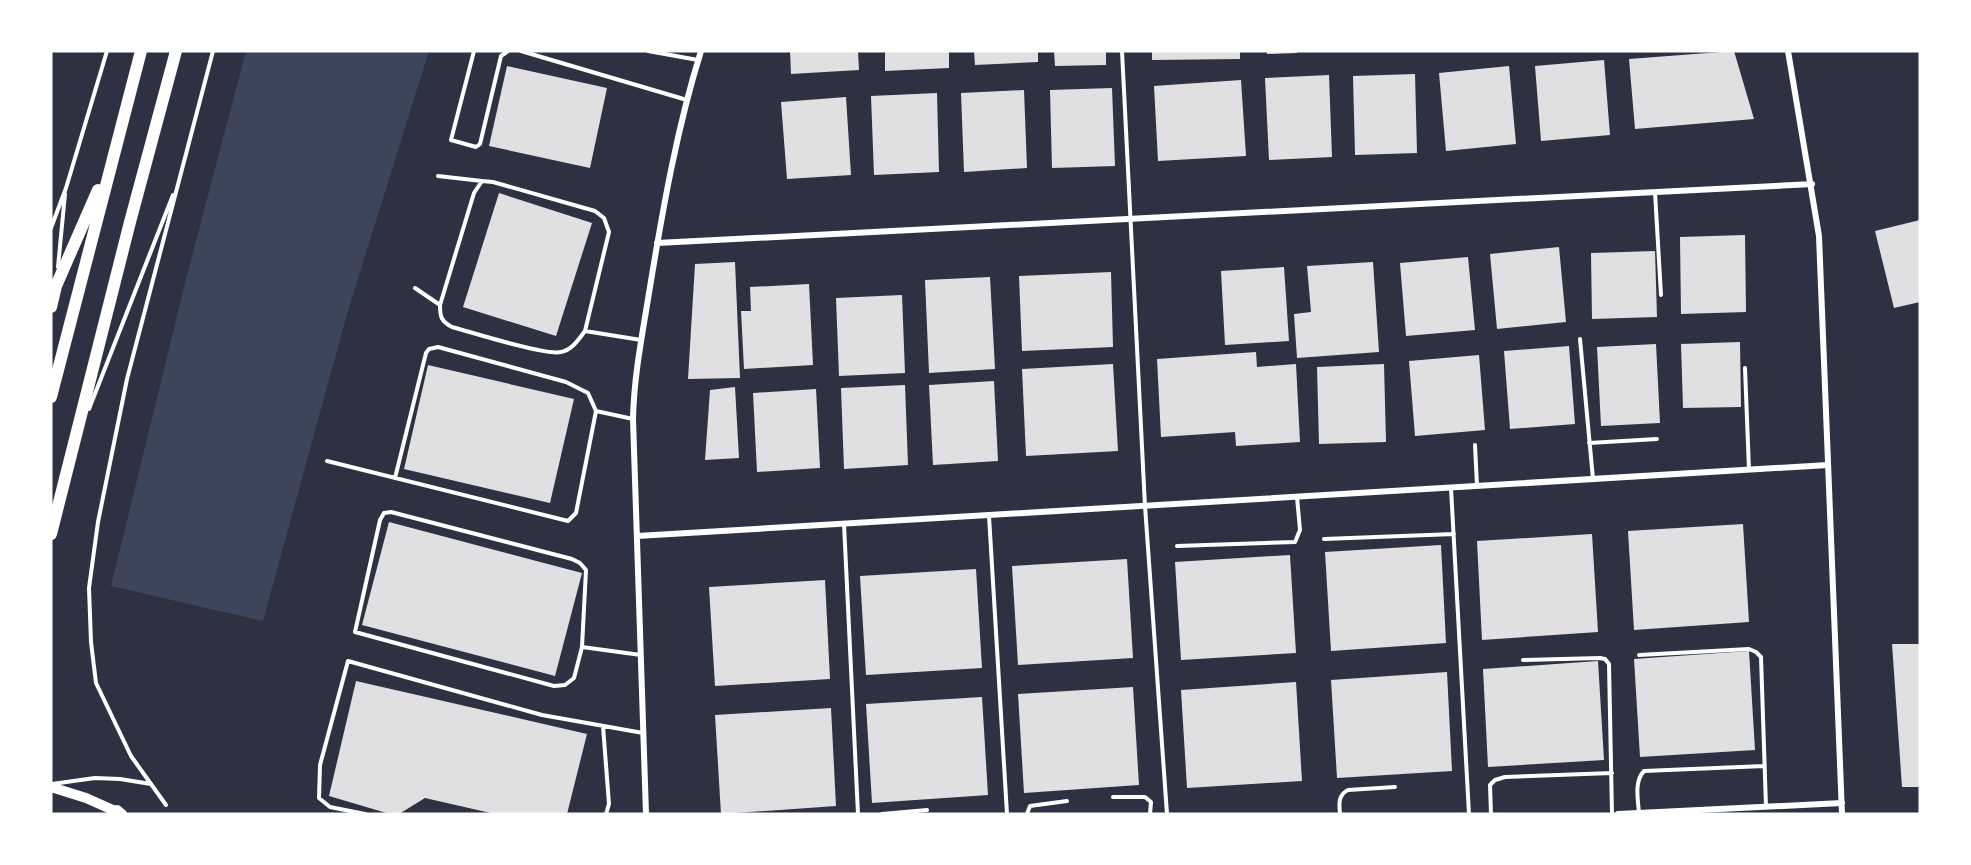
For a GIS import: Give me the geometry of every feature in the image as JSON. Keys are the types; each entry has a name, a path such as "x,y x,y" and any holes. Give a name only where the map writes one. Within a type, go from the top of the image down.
{"highway":[{"path":"51,397 141,51"},
{"path":"51,534 176,51"},
{"path":"51,307 56,286 113,156"}],"main road":[{"path":"51,785 120,813"}],"street":[{"path":"646,814 633,419 634,386 657,243 687,100 701,51"},
{"path":"1788,51 1819,236 1842,814"},
{"path":"657,243 1812,184"},
{"path":"637,536 1828,465"},
{"path":"1618,814 1842,803"}],"lane":[{"path":"51,228 66,188 107,51"},
{"path":"166,805 131,756 96,683 91,642 89,588 98,522 128,379 213,51"},
{"path":"474,51 451,140 476,147 480,144 484,131 501,56 507,51"},
{"path":"521,51 687,100"},
{"path":"649,51 698,60"},
{"path":"1122,51 1145,506 1167,814"},
{"path":"438,176 493,182 595,211 604,218 609,232 585,331 576,344 561,352 539,350 452,327 443,322 440,317 440,305 474,193 482,181"},
{"path":"71,454 180,178"},
{"path":"56,286 66,188"},
{"path":"1655,192 1661,295"},
{"path":"415,288 440,305"},
{"path":"585,331 641,340"},
{"path":"1580,339 1593,479"},
{"path":"327,461 395,478 568,521 576,513 596,411 588,393 566,382 438,347 429,349 426,353 395,478"},
{"path":"1745,368 1749,470"},
{"path":"596,411 633,419"},
{"path":"1589,443 1657,439"},
{"path":"1475,446 1477,486"},
{"path":"1451,488 1469,814"},
{"path":"1177,546 1295,542 1300,530 1297,496"},
{"path":"391,512 580,563 586,570 582,647 574,678 565,685 554,686 355,632 380,520 384,513 391,512"},
{"path":"989,515 1007,814"},
{"path":"844,523 858,814"},
{"path":"1324,539 1454,534"},
{"path":"582,647 641,655"},
{"path":"1639,655 1749,649 1761,657 1766,807"},
{"path":"1523,660 1600,658 1605,659 1609,664 1612,814"},
{"path":"365,814 330,807 319,798 320,765 348,661 542,715 644,733"},
{"path":"603,726 609,804 606,814"},
{"path":"1639,813 1639,776 1644,771 1764,766"},
{"path":"1491,814 1490,785 1495,780 1505,777 1612,773"},
{"path":"51,785 95,778 151,784"},
{"path":"1340,814 1340,797 1348,790 1395,787"},
{"path":"1113,797 1144,797 1151,802 1150,814"},
{"path":"1027,814 1030,806 1067,801"},
{"path":"882,814 927,810"}],"shaded area":[{"path":"246,51 429,51 347,314 263,621 111,586 187,275"}],"building":[{"path":"790,51 858,51 859,70 791,74"},
{"path":"885,51 949,51 949,68 885,71"},
{"path":"974,51 1038,51 1038,62 975,65"},
{"path":"1054,51 1106,51 1106,65 1055,66"},
{"path":"1152,51 1240,51 1240,59 1152,60"},
{"path":"1267,51 1297,51 1297,53 1267,54"},
{"path":"1734,51 1754,119 1635,129 1629,59"},
{"path":"1604,60 1610,135 1541,141 1535,66"},
{"path":"507,66 607,88 590,168 489,146"},
{"path":"1509,66 1516,144 1446,151 1439,73"},
{"path":"1415,74 1417,153 1355,155 1353,76"},
{"path":"1329,75 1332,157 1269,160 1265,78"},
{"path":"1241,80 1246,156 1158,161 1154,86"},
{"path":"1112,88 1115,166 1052,168 1050,90"},
{"path":"1024,90 1027,168 964,172 961,93"},
{"path":"937,93 939,172 874,175 871,96"},
{"path":"846,97 851,175 787,179 781,102"},
{"path":"499,193 592,223 556,336 463,307"},
{"path":"1920,220 1920,302 1894,308 1875,231"},
{"path":"1745,235 1746,312 1681,314 1680,237"},
{"path":"1559,247 1566,322 1497,329 1490,254"},
{"path":"1655,251 1657,317 1592,319 1591,253"},
{"path":"1468,257 1475,330 1406,336 1400,263"},
{"path":"735,262 740,378 688,379 695,264"},
{"path":"1373,262 1379,352 1297,358 1294,314 1311,312 1307,266"},
{"path":"1284,267 1289,341 1225,345 1221,271"},
{"path":"1111,272 1113,347 1022,351 1019,276"},
{"path":"990,277 995,369 929,373 925,280"},
{"path":"809,284 813,365 744,369 741,311 751,311 750,287"},
{"path":"902,295 905,373 839,376 836,298"},
{"path":"1740,342 1741,407 1683,408 1681,344"},
{"path":"1656,344 1660,423 1601,426 1597,347"},
{"path":"1569,346 1575,424 1510,429 1504,351"},
{"path":"1256,352 1257,367 1296,364 1300,442 1236,446 1235,432 1161,437 1157,359"},
{"path":"1479,355 1485,430 1415,436 1409,361"},
{"path":"1113,364 1118,451 1026,456 1022,369"},
{"path":"1384,364 1386,442 1319,444 1317,367"},
{"path":"428,365 574,399 550,503 404,469"},
{"path":"994,381 998,461 933,465 929,385"},
{"path":"905,385 908,465 844,469 841,388"},
{"path":"735,387 739,458 705,460 710,390"},
{"path":"816,389 820,468 757,472 753,393"},
{"path":"389,522 582,573 555,676 362,625"},
{"path":"1743,524 1749,622 1634,630 1628,531"},
{"path":"1592,534 1598,632 1482,640 1477,541"},
{"path":"1441,545 1446,643 1331,651 1325,552"},
{"path":"1290,555 1296,653 1181,660 1175,562"},
{"path":"1127,559 1133,658 1018,665 1012,566"},
{"path":"976,569 982,668 866,675 860,576"},
{"path":"825,580 830,679 715,686 709,587"},
{"path":"1892,644 1920,644 1920,787 1902,787"},
{"path":"1749,651 1755,750 1640,757 1634,659"},
{"path":"1598,661 1604,760 1488,767 1483,669"},
{"path":"1447,672 1452,771 1337,778 1331,680"},
{"path":"356,681 587,734 567,814 495,814 425,798 399,814 390,814 329,796"},
{"path":"1296,682 1302,781 1187,788 1181,690"},
{"path":"1133,687 1139,785 1024,793 1018,694"},
{"path":"982,697 988,795 872,803 866,704"},
{"path":"831,708 836,806 721,814 715,715"}]}
